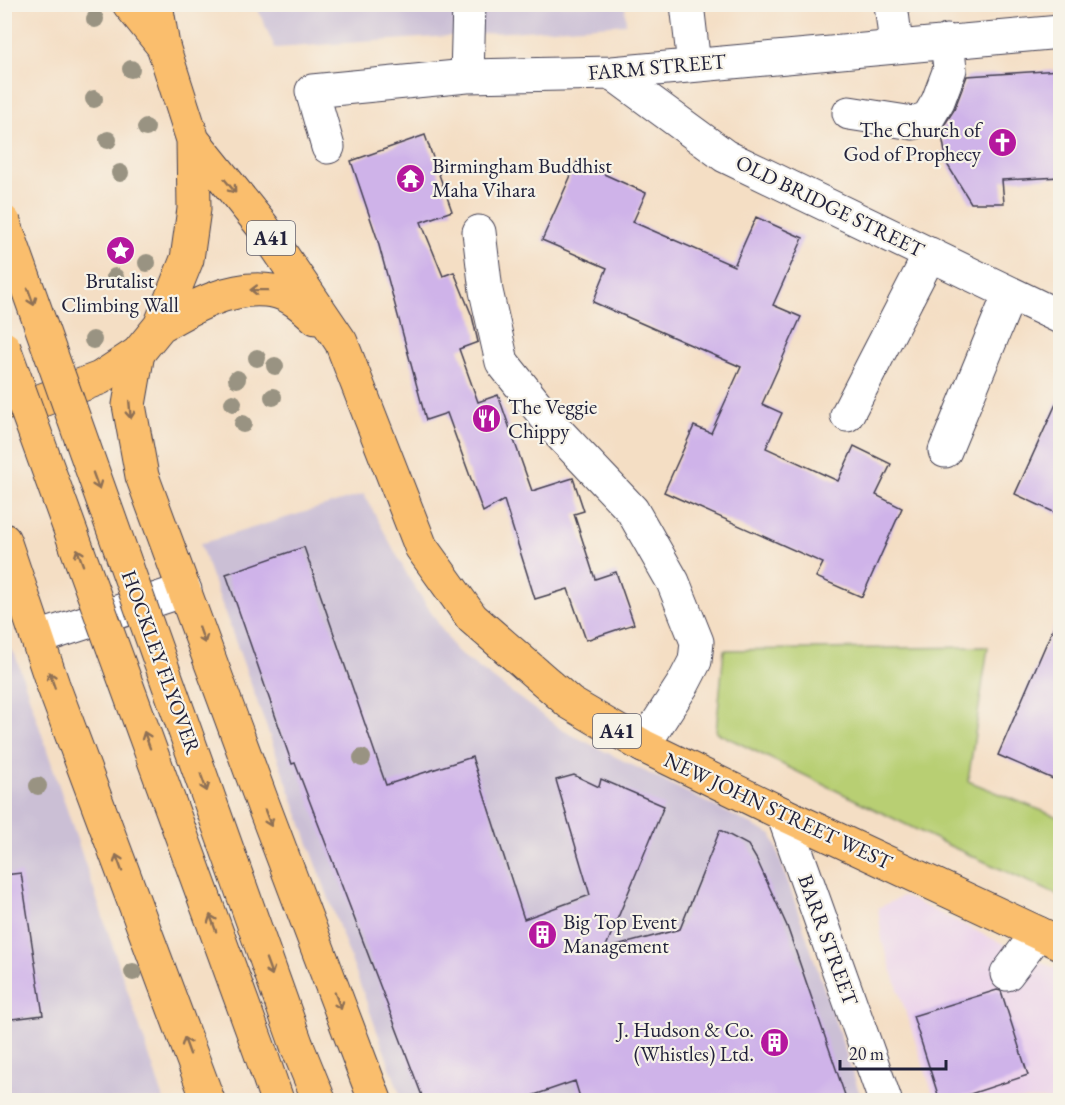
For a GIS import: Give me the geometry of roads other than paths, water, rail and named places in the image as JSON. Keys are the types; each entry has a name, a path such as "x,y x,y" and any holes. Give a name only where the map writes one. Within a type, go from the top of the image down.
{"main road":[{"name":"A41","path":"4,403 37,402 100,378 138,353 160,326 187,259 194,209 193,140 163,46 129,4"},
{"path":"156,4 163,46"},
{"name":"NEW JOHN STREET WEST","path":"193,140 263,227 341,342 421,547 472,618 570,703 643,746 1049,938"},
{"name":"HOCKLEY FLYOVER","path":"4,222 297,1046 319,1101"},
{"name":"NEW JOHN STREET WEST","path":"160,326 195,306 236,292 275,291 292,298 341,342"},
{"name":"HOCKLEY FLYOVER","path":"4,348 277,1101"},
{"path":"138,353 129,405 142,476 375,1101"},
{"path":"4,540 53,685 208,1101"}],"street":[{"path":"467,76 469,4"},
{"path":"687,4 693,65"},
{"path":"891,4 896,45"},
{"name":"FARM STREET","path":"328,147 312,91 467,76 612,73 896,45 1060,32"},
{"path":"849,113 913,123 928,118 938,101 950,69 947,41"},
{"name":"OLD BRIDGE STREET","path":"612,73 725,156 1060,318"},
{"path":"479,232 486,291 502,363 557,431 632,510 673,582 697,642 695,661 643,746"},
{"path":"847,415 930,254"},
{"path":"945,451 1010,293"},
{"path":"38,638 185,590"},
{"name":"BARR STREET","path":"783,814 885,1101"},
{"path":"1007,974 1049,938"}],"place":[{"name":"The Church of God of Prophecy","path":"1002,142"},
{"name":"Birmingham Buddhist Maha Vihara","path":"411,178"},
{"name":"Brutalist Climbing Wall","path":"120,250"},
{"name":"The Veggie Chippy","path":"487,419"},
{"name":"Big Top Event Management","path":"542,934"},
{"name":"J. Hudson & Co. (Whistles) Ltd.","path":"775,1042"}]}
